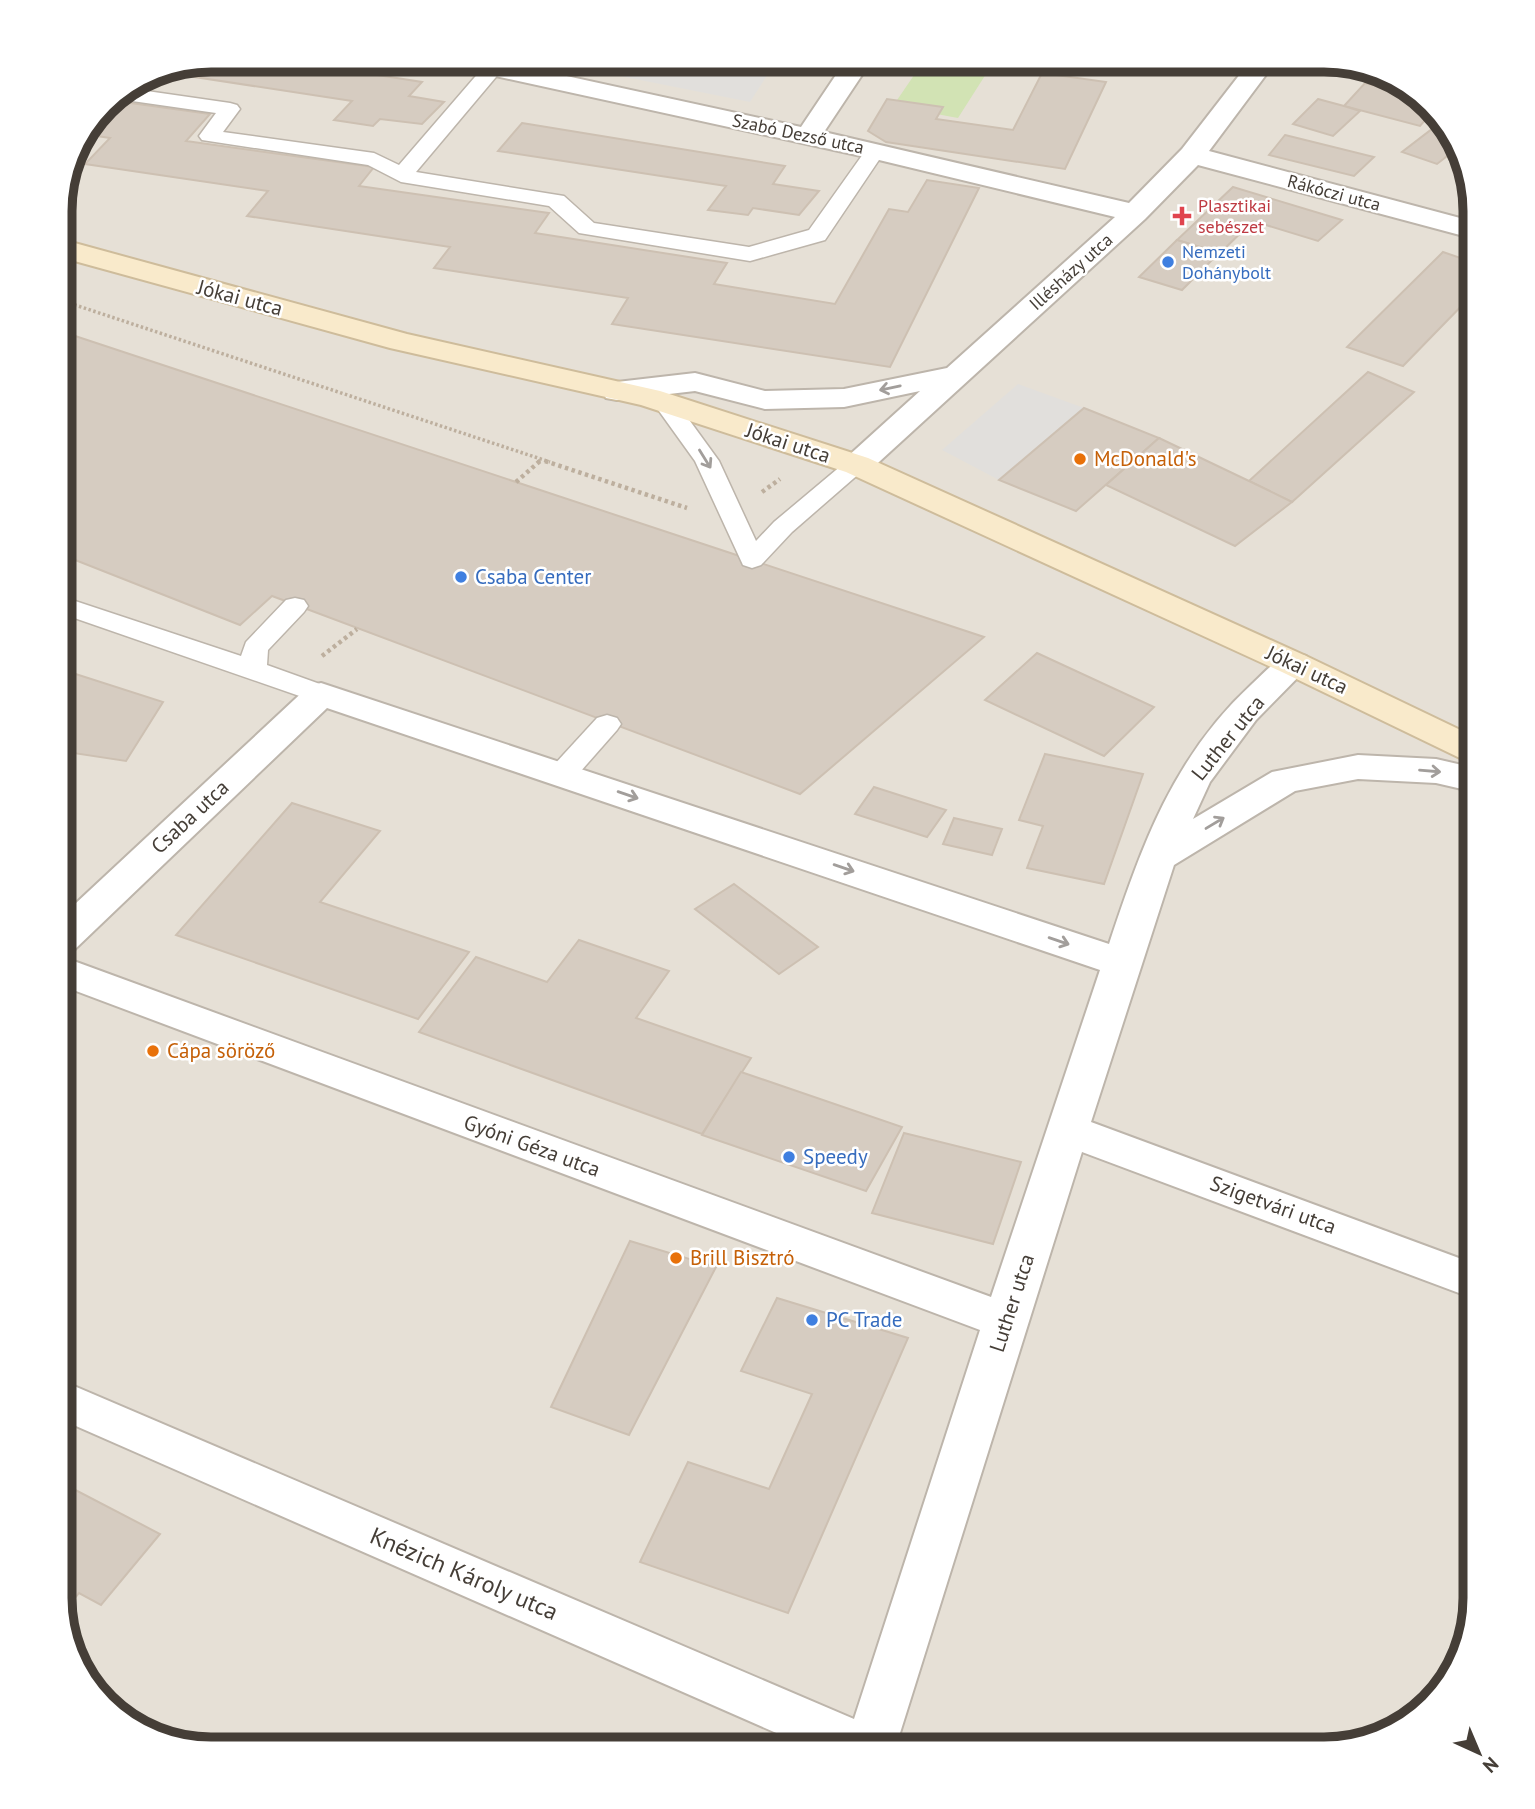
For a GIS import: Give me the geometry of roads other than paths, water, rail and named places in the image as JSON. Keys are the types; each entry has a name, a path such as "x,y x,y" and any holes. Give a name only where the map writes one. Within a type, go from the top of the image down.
{"main road":[{"name":"Jókai utca","path":"72,251 401,342 666,404 857,465 1294,664 1463,745"}],"street":[{"name":"Szabó Dezső utca","path":"517,72 875,151 1135,213"},
{"path":"808,136 851,72"},
{"name":"Illésházy utca","path":"857,465 1135,213 1192,155 1255,72"},
{"name":"Rákóczi utca","path":"1192,155 1463,229"},
{"path":"617,391 695,382 765,400 844,398 957,375"},
{"name":"Luther utca","path":"873,1737 1005,1321 1157,858 1193,779 1243,712 1294,664"},
{"path":"321,694 564,773 1122,963"},
{"name":"Csaba utca","path":"72,929 321,694"},
{"path":"1157,858 1285,781 1358,767 1436,771 1463,777"},
{"name":"Gyóni Géza utca","path":"72,974 1005,1321"},
{"name":"Szigetvári utca","path":"1069,1131 1463,1277"},
{"name":"Knézich Károly utca","path":"72,1404 841,1737"}],"lane":[{"path":"401,176 490,72"},
{"path":"134,95 230,108 209,135 374,159 401,176 556,201 587,228 750,254 817,235 875,151"},
{"path":"666,404 707,461 752,560 783,527 857,465"},
{"path":"253,669 255,648 295,606"},
{"path":"72,608 321,694"},
{"path":"564,773 607,724"}],"place":[{"name":"Plasztikai sebészet","path":"1182,216"},
{"name":"Nemzeti Dohánybolt","path":"1168,262"},
{"name":"McDonald's","path":"1080,459"},
{"name":"Csaba Center","path":"461,577"},
{"name":"Cápa söröző","path":"153,1051"},
{"name":"Speedy","path":"789,1157"},
{"name":"Brill Bisztró","path":"676,1258"},
{"name":"PC Trade","path":"812,1320"}]}
